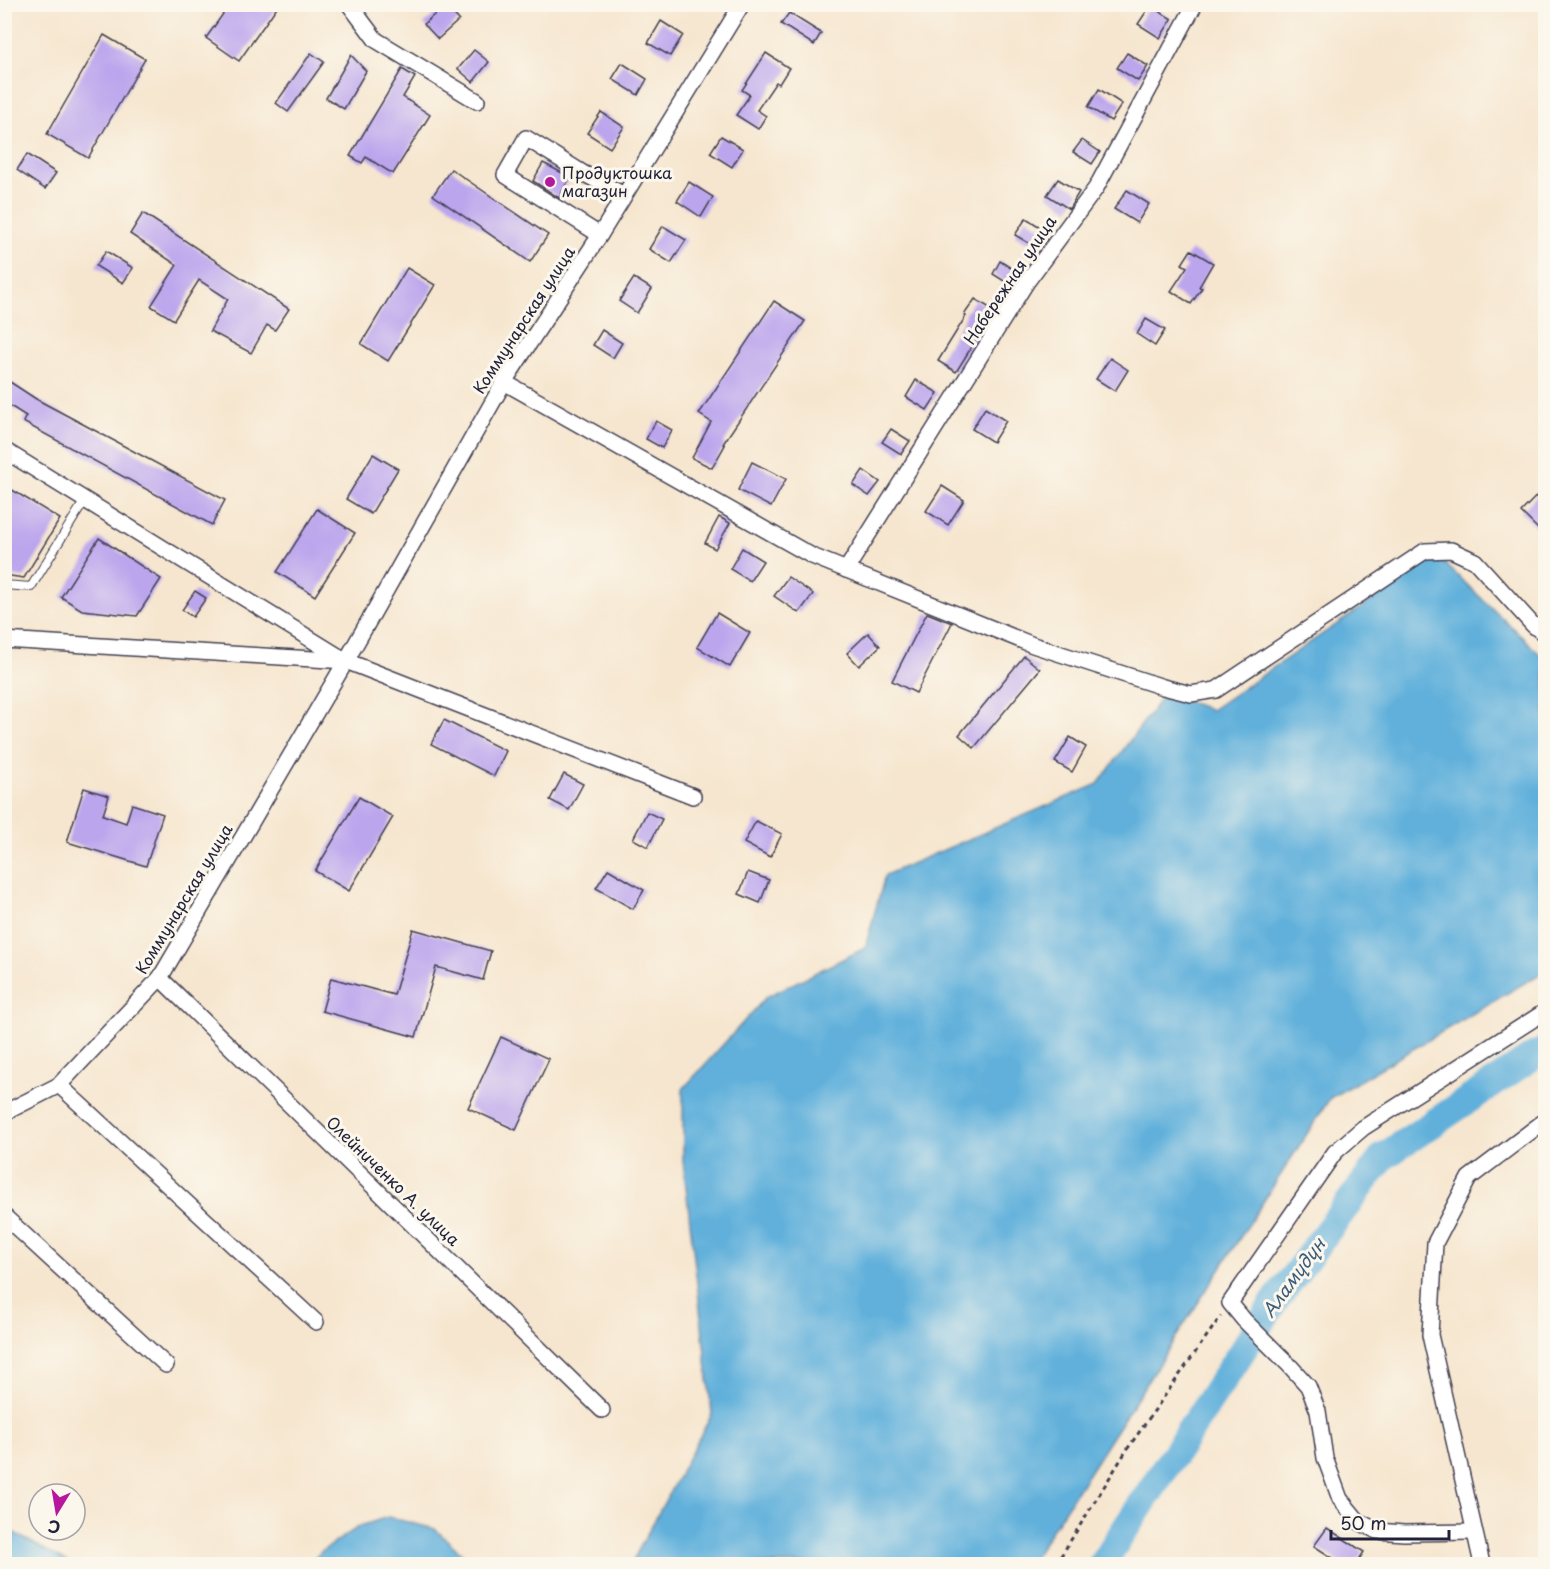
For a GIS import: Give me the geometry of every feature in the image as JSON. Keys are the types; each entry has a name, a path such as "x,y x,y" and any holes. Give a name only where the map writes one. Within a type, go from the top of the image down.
{"street":[{"path":"349,4 376,40 477,102"},
{"name":"Коммунарская улица","path":"4,1113 59,1085 160,978 346,661 504,382 600,235 742,4"},
{"name":"Набережная улица","path":"846,570 1026,283 1096,188 1196,4"},
{"path":"600,235 505,175 526,138 624,195"},
{"path":"504,382 812,556 1033,645 1191,694 1216,690 1425,551 1451,550 1475,561 1533,625 1545,635"},
{"path":"4,450 346,661 693,796"},
{"path":"4,640 346,661"},
{"name":"Олейниченко А. улица","path":"160,978 602,1410"},
{"path":"1474,1532 1377,1531 1358,1521 1340,1499 1325,1458 1318,1411 1308,1386 1230,1303 1335,1152 1363,1128 1545,1011"},
{"path":"59,1085 316,1322"},
{"path":"1482,1564 1430,1335 1435,1243 1469,1178 1545,1120"},
{"path":"4,1216 166,1365"}],"lane":[{"path":"4,585 31,587 86,500"}],"path":[{"path":"1056,1564 1128,1448 1230,1303"}],"water":[{"path":"1437,556 1545,659 1545,971 1330,1098 1030,1564 631,1564 712,1414 683,1161 683,1089 766,997 865,948 885,875 1098,784 1165,693 1211,710"},
{"path":"388,1517 435,1529 464,1556 467,1564 309,1564 322,1551 360,1526"},
{"path":"5,1528 71,1564 5,1564"}],"building":[{"path":"230,4 279,4 239,61 206,38"},
{"path":"445,5 459,20 438,39 424,24"},
{"path":"1150,6 1172,19 1160,38 1138,24"},
{"path":"789,13 821,33 814,45 781,24"},
{"path":"661,21 683,35 670,56 648,43"},
{"path":"104,35 145,59 88,158 47,134"},
{"path":"474,50 489,62 473,82 458,69"},
{"path":"311,53 324,62 288,112 276,103"},
{"path":"766,53 789,68 779,84 776,82 757,110 766,116 758,129 736,115 750,95 742,90"},
{"path":"1127,53 1148,66 1138,81 1117,68"},
{"path":"351,55 366,71 344,109 326,98"},
{"path":"622,63 647,79 638,95 612,79"},
{"path":"402,69 415,77 403,97 430,115 393,174 366,157 362,163 350,156"},
{"path":"1099,89 1122,104 1111,121 1088,107"},
{"path":"601,112 624,127 610,148 587,133"},
{"path":"721,136 743,149 732,167 710,153"},
{"path":"1082,140 1100,152 1092,164 1073,152"},
{"path":"27,154 56,173 45,189 17,170"},
{"name":"Продуктошка магазин","path":"543,163 570,177 559,198 533,181"},
{"path":"451,169 548,235 530,262 433,195"},
{"path":"1058,179 1079,192 1069,209 1047,195"},
{"path":"689,182 713,197 701,217 677,201"},
{"path":"1127,190 1149,204 1137,223 1114,209"},
{"path":"143,213 289,309 275,330 267,325 251,353 210,331 228,299 199,280 174,320 151,306 177,265 130,234"},
{"path":"1026,218 1048,232 1037,248 1015,235"},
{"path":"663,226 686,240 671,263 649,249"},
{"path":"1191,250 1213,263 1199,287 1202,288 1191,304 1171,291 1187,267 1182,264"},
{"path":"106,251 133,268 123,283 96,266"},
{"path":"1000,261 1020,274 1012,286 993,274"},
{"path":"407,268 435,285 388,361 361,344"},
{"path":"634,278 652,289 637,313 619,301"},
{"path":"975,299 995,311 956,372 938,361"},
{"path":"774,301 805,321 723,444 725,445 712,468 692,458 711,422 699,414"},
{"path":"1146,319 1165,330 1155,346 1137,334"},
{"path":"602,330 622,343 613,358 593,345"},
{"path":"1110,358 1128,370 1115,391 1096,379"},
{"path":"4,378 36,399 225,500 212,525 23,422 26,416 4,402"},
{"path":"916,380 938,393 927,410 906,397"},
{"path":"985,408 1006,421 993,442 972,429"},
{"path":"656,421 672,430 662,448 646,439"},
{"path":"891,429 910,441 901,454 882,442"},
{"path":"373,454 398,469 371,514 346,499"},
{"path":"752,462 786,479 771,507 738,490"},
{"path":"863,470 880,482 869,496 853,485"},
{"path":"4,485 60,519 24,578 4,575"},
{"path":"942,486 964,500 948,525 926,511"},
{"path":"1545,487 1545,536 1521,512"},
{"path":"317,509 355,533 315,596 277,572"},
{"path":"719,517 730,523 715,549 705,543"},
{"path":"99,538 161,579 137,616 82,610 61,597"},
{"path":"742,548 763,561 750,581 730,569"},
{"path":"788,577 813,594 799,613 774,596"},
{"path":"195,591 206,598 193,617 182,610"},
{"path":"717,613 750,633 730,667 697,647"},
{"path":"927,613 952,623 916,693 892,681"},
{"path":"868,633 880,646 859,666 847,653"},
{"path":"1024,656 1040,669 974,748 959,735"},
{"path":"444,720 506,751 494,776 431,744"},
{"path":"1070,737 1086,747 1072,772 1055,762"},
{"path":"564,774 583,784 569,810 550,800"},
{"path":"84,788 109,796 103,815 126,823 132,804 163,814 146,866 67,842"},
{"path":"359,797 393,817 349,891 315,871"},
{"path":"647,812 662,819 648,847 633,839"},
{"path":"756,821 782,834 770,857 744,843"},
{"path":"608,869 644,890 633,909 596,888"},
{"path":"748,872 769,880 760,903 739,894"},
{"path":"413,929 491,951 483,980 436,967 416,1037 322,1011 331,978 394,995"},
{"path":"501,1037 549,1059 516,1130 468,1108"},
{"path":"1327,1528 1364,1552 1356,1564 1342,1564 1314,1546"}],"waterway":[{"name":"Аламүдүн","path":"1102,1564 1275,1301 1383,1157 1535,1055 1546,1050"}],"place":[{"name":"Продуктошка магазин","path":"550,182"}]}
